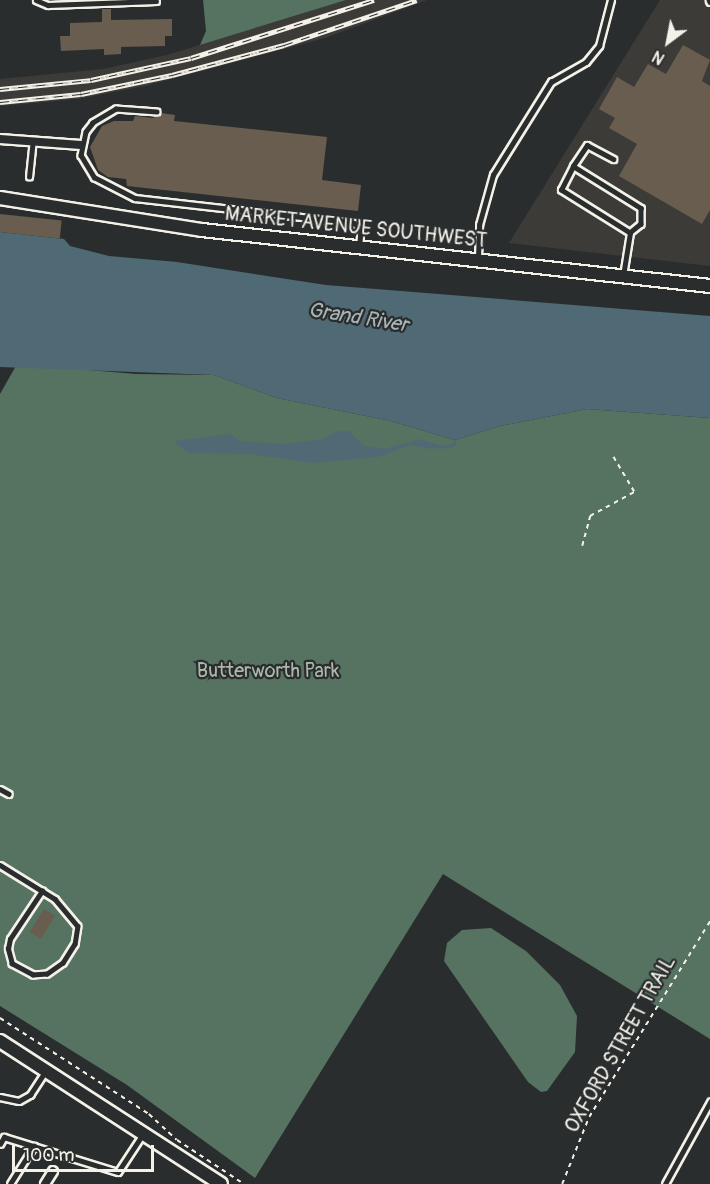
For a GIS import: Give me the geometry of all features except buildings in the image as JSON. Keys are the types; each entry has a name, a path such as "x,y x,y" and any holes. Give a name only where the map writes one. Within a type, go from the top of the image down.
{"main road":[{"name":"MARKET AVENUE SOUTHWEST","path":"0,198 202,230 710,286"},
{"path":"0,1041 144,1132 221,1184"}],"street":[{"path":"0,139 33,139 81,146"},
{"path":"45,1184 53,1172"}],"lane":[{"path":"36,0 48,5 156,1"},
{"path":"478,260 478,225 493,175 551,82 586,62 599,46 611,0"},
{"path":"157,112 109,111 93,123 81,146 84,166 101,183 122,195 354,223 361,229 360,248"},
{"path":"29,177 33,139"},
{"path":"613,159 587,145 561,190 630,233"},
{"path":"573,166 641,208 641,224 630,233 623,276"},
{"path":"0,789 9,794"},
{"path":"0,866 42,891 74,917 78,934 63,963 47,974 33,975 12,964 8,949 10,939 42,891"},
{"path":"0,1097 19,1101 30,1095 47,1070"},
{"path":"665,1184 710,1102"},
{"path":"0,1144 4,1137 118,1172 144,1132"},
{"path":"10,1184 34,1146"}],"path":[{"path":"582,546 590,516 634,492 612,455"},
{"name":"OXFORD STREET TRAIL","path":"562,1184 589,1117 710,921"},
{"path":"0,1018 149,1114 174,1138 244,1184"}],"shaded area":[{"path":"346,0 427,0 325,38 145,86 78,99 0,106 0,79 104,69 167,55"},
{"path":"660,0 710,0 710,266 509,243"}],"green space":[{"path":"203,0 346,0 200,45 206,31"},
{"name":"Butterworth Park","path":"17,364 136,374 214,375 277,398 391,421 455,440 500,426 587,409 710,418 710,1039 443,874 255,1178 127,1085 0,1006 0,394"},
{"path":"491,928 526,951 560,985 577,1016 575,1052 547,1091 541,1092 528,1082 444,961 447,943 462,930"}],"water":[{"name":"Grand River","path":"0,232 64,239 70,246 109,256 177,262 326,285 710,316 710,418 587,409 500,426 455,440 391,421 277,398 214,375 0,367"},
{"path":"339,431 349,431 364,446 384,449 420,439 442,446 431,449 411,445 378,457 313,463 248,454 188,453 174,441 231,434 240,441 282,444 322,439"}],"waterway":[{"path":"439,447 453,445 455,440"}],"railway":[{"path":"0,89 91,80 191,58 374,0"},
{"path":"0,102 81,94 172,75 284,45 417,0"}]}
